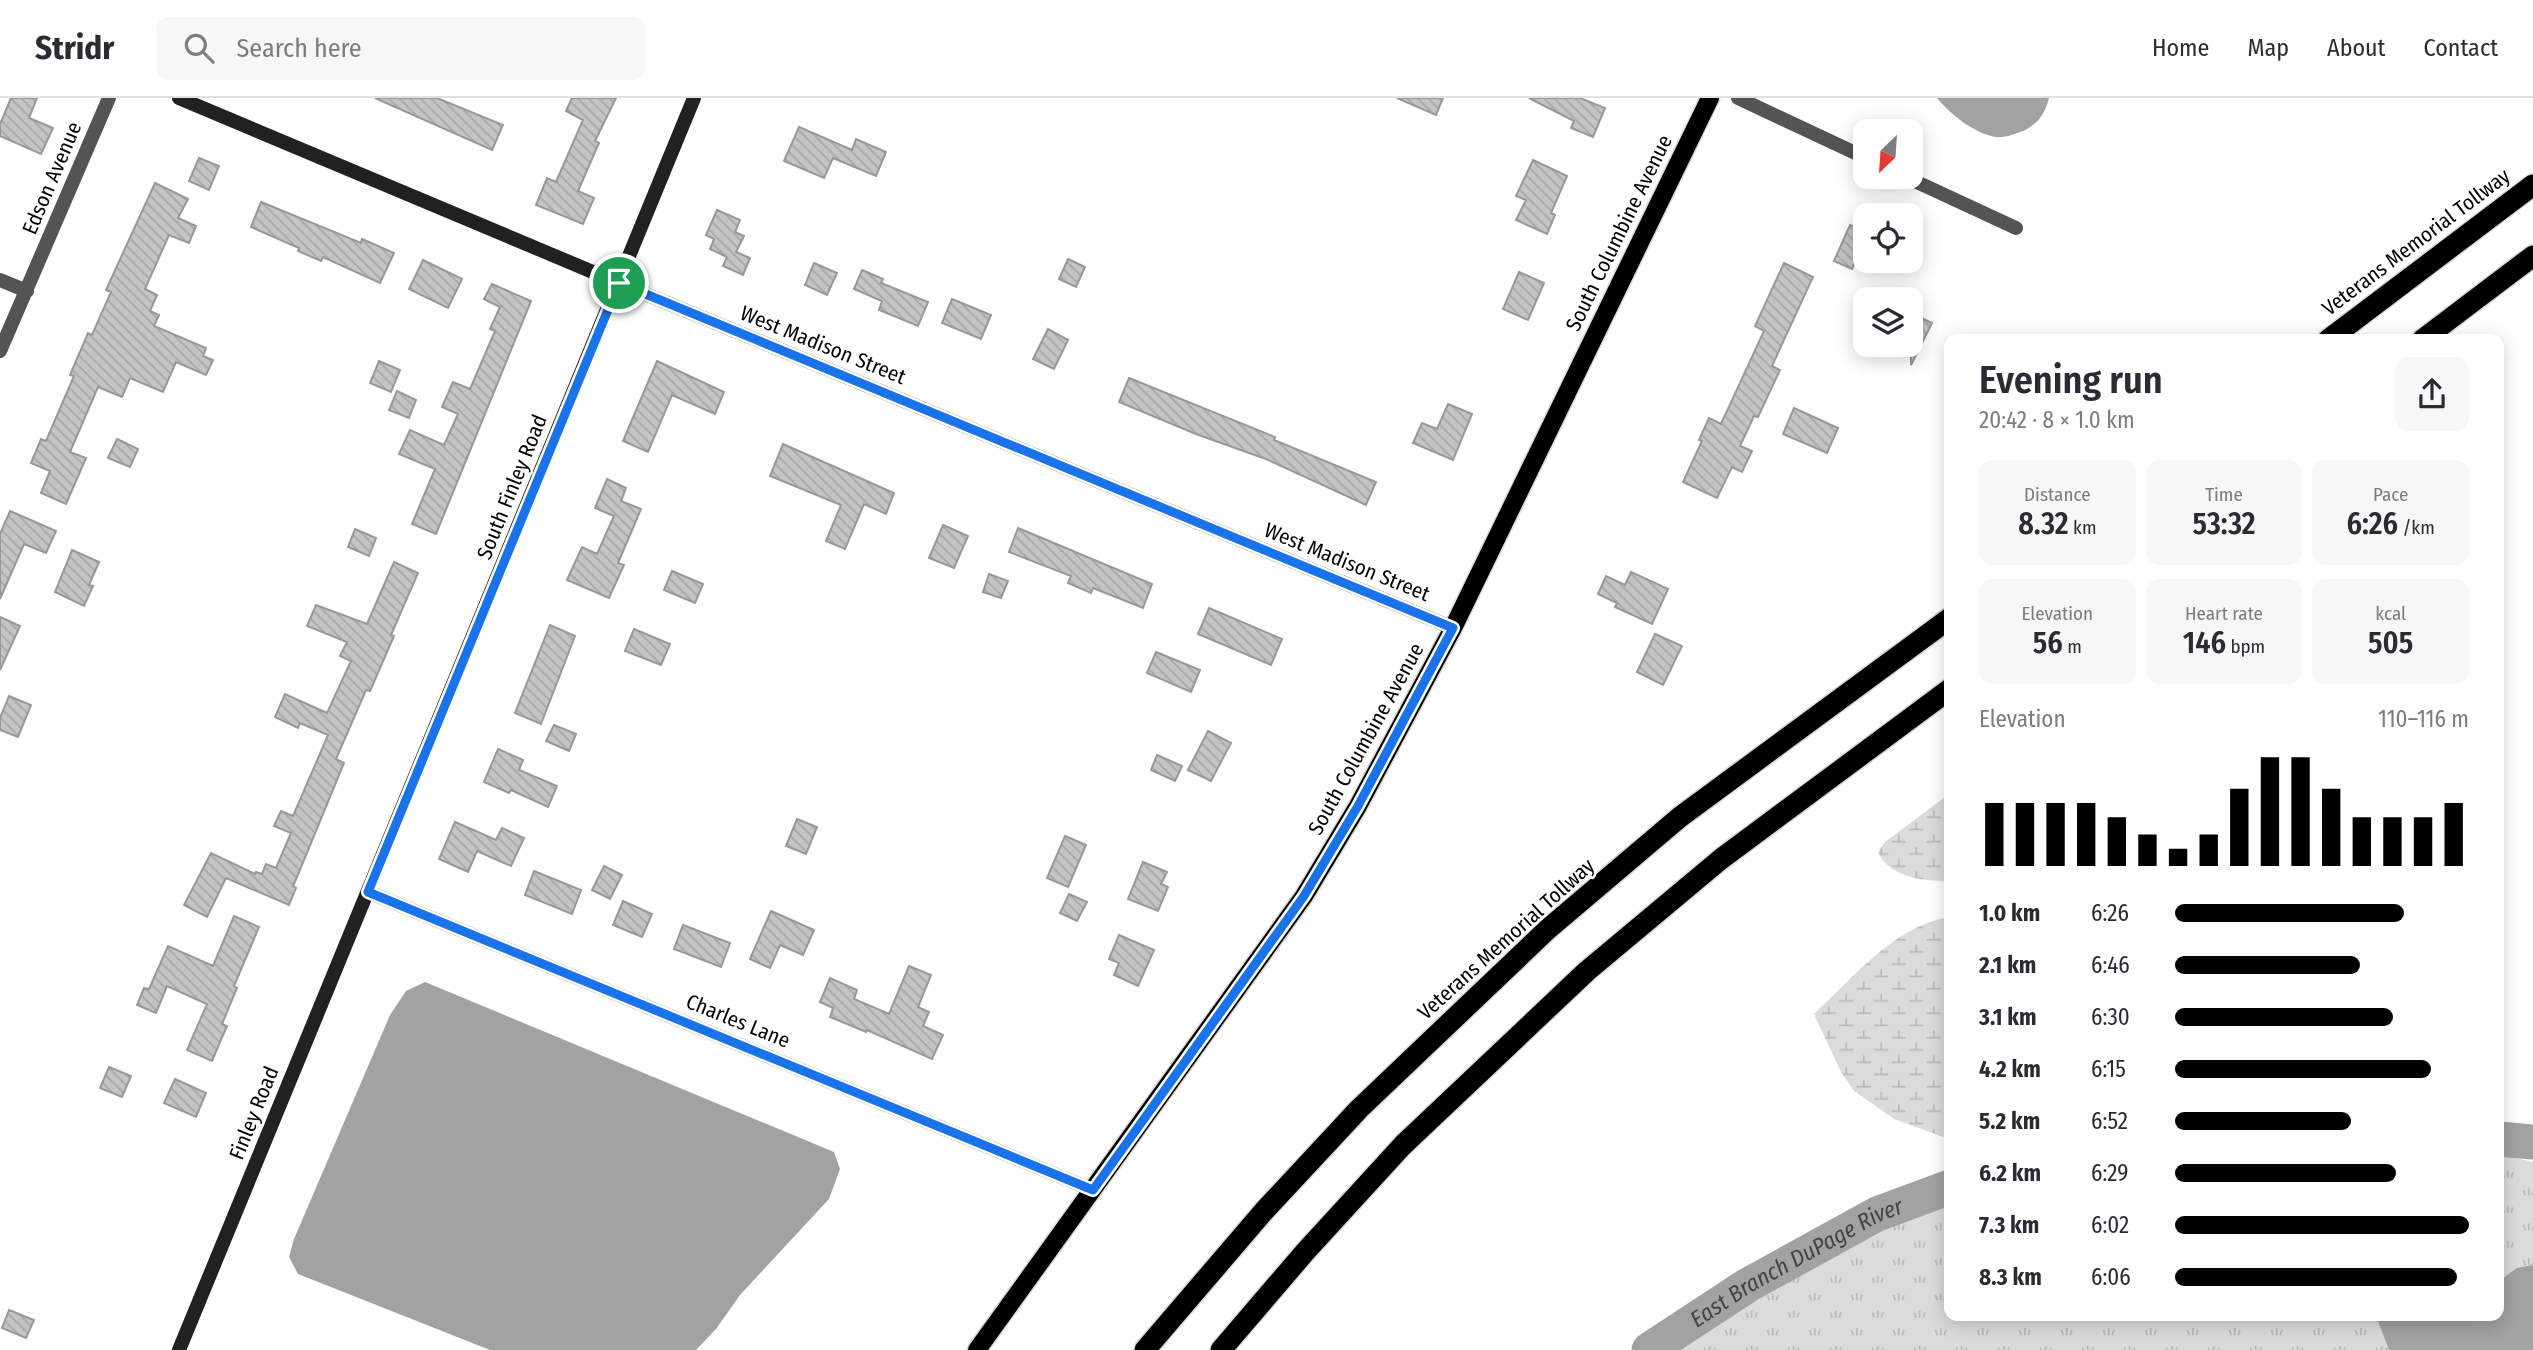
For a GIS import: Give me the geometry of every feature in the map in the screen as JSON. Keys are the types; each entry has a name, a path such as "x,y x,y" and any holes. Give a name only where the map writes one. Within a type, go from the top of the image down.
{"highway":[{"name":"Veterans Memorial Tollway","path":"2336,334 2533,184"},
{"path":"2430,334 2533,256"},
{"name":"Veterans Memorial Tollway","path":"1144,1350 1264,1211 1359,1109 1548,929 1680,817 1944,622"},
{"path":"1221,1350 1305,1252 1403,1145 1587,971 1721,859 1944,693"}],"main road":[{"name":"South Columbine Avenue","path":"976,1350 1304,896 1358,806 1453,628 1710,98"}],"street":[{"name":"Edson Avenue","path":"0,351 109,98"},
{"name":"West Madison Street","path":"179,98 1453,628"},
{"name":"South Finley Road","path":"368,892 694,98"},
{"path":"1738,98 1853,152"},
{"path":"1923,185 2016,228"},
{"path":"0,280 27,291"},
{"name":"Charles Lane","path":"368,892 1093,1190"},
{"name":"Finley Road","path":"179,1350 368,892"}],"green space":[{"path":"1944,798 1944,881 1919,879 1899,873 1883,861 1878,852 1885,842"},
{"path":"1944,918 1944,1137 1894,1119 1854,1091 1841,1072 1814,1014 1892,942 1929,922"},
{"path":"2504,1155 2533,1162 2533,1350 1681,1350 1776,1284 1843,1246 1944,1203 1944,1321 2504,1321"}],"shaded area":[{"path":"1937,98 2049,98 2037,122 2023,131 1999,137 1972,128"},
{"path":"425,982 834,1152 840,1169 829,1199 740,1295 716,1329 696,1350 490,1350 298,1274 289,1257 294,1239 390,1015 406,991"},
{"path":"2533,1265 2533,1350 2389,1350 2378,1321 2504,1321 2504,1277 2517,1268"}],"building":[{"path":"11,98 37,98 29,118 53,128 41,154 0,136 0,124"},
{"path":"375,98 437,98 503,125 492,150"},
{"path":"572,98 616,98 595,141 599,143 578,191 594,198 583,224 536,205 547,178 556,182 583,120 566,111"},
{"path":"1397,98 1443,98 1436,115"},
{"path":"1529,98 1580,98 1605,108 1593,137 1571,128 1574,121"},
{"path":"799,127 852,150 856,139 886,152 876,176 833,158 824,178 784,161"},
{"path":"199,158 219,166 209,190 189,181"},
{"path":"1533,160 1567,176 1551,213 1555,215 1547,234 1516,220 1526,200 1516,196"},
{"path":"155,183 188,199 178,218 196,226 189,243 169,235 145,289 157,295 150,311 159,315 154,326 206,348 203,356 213,360 206,375 176,362 163,392 130,378 122,397 98,387 70,452 86,458 66,504 41,493 50,471 31,463 41,439 46,441 74,376 70,375 88,333 92,335 111,292 106,290"},
{"path":"261,202 361,243 362,239 394,253 380,283 323,257 321,261 251,227"},
{"path":"717,210 740,220 735,232 744,236 736,252 750,258 743,275 723,266 727,257 710,249 714,239 706,235"},
{"path":"1850,225 1853,226 1852,269 1834,261"},
{"path":"1068,259 1085,267 1076,287 1059,279"},
{"path":"423,260 462,279 448,308 409,289"},
{"path":"814,263 837,273 827,295 805,285"},
{"path":"1784,263 1813,277 1772,366 1780,370 1758,417 1754,416 1740,446 1752,451 1742,472 1732,467 1717,498 1683,482 1702,441 1699,440 1709,418 1721,424 1764,331 1755,326"},
{"path":"862,270 883,279 881,283 928,302 918,326 879,310 882,301 854,289"},
{"path":"1519,272 1544,283 1528,320 1503,309"},
{"path":"492,284 531,301 436,534 412,524 435,469 399,454 410,430 444,445 458,414 442,407 453,382 470,389 495,331 490,329 500,307 484,299"},
{"path":"952,299 991,315 981,339 942,323"},
{"path":"1923,319 1932,323 1923,341"},
{"path":"1048,329 1068,340 1054,369 1033,359"},
{"path":"379,361 400,370 391,392 370,383"},
{"path":"657,361 724,392 715,414 672,395 648,452 623,441"},
{"path":"1129,378 1275,437 1274,440 1376,482 1366,505 1266,459 1119,402"},
{"path":"397,391 416,400 409,418 389,410"},
{"path":"1448,404 1472,414 1453,460 1413,443 1422,423 1437,429"},
{"path":"1794,408 1838,428 1827,453 1783,434"},
{"path":"117,439 138,449 130,467 108,458"},
{"path":"783,444 894,493 886,514 864,504 845,549 826,541 841,505 770,476"},
{"path":"607,479 626,488 621,501 641,509 618,563 624,565 609,598 567,580 582,547 597,554 614,516 595,508"},
{"path":"10,511 56,531 46,553 24,544 0,599 0,534"},
{"path":"943,525 968,536 954,568 929,558"},
{"path":"1018,528 1152,584 1143,608 1093,588 1091,593 1068,583 1071,576 1009,552"},
{"path":"355,529 376,538 369,556 348,547"},
{"path":"72,550 99,562 84,606 55,592"},
{"path":"394,562 418,573 370,691 366,690 336,759 344,763 293,886 296,888 289,905 226,878 207,917 184,905 211,853 255,874 262,874 266,864 276,868 291,833 274,826 281,811 293,816 328,735 300,723 298,728 275,717 285,694 327,713 351,661 340,656 347,642 307,626 316,605 367,624"},
{"path":"672,571 703,584 695,603 664,590"},
{"path":"1631,572 1668,589 1652,624 1615,607 1617,603 1598,594 1606,576 1625,585"},
{"path":"989,574 1008,581 1001,598 983,592"},
{"path":"1209,608 1282,639 1271,665 1198,634"},
{"path":"0,617 20,626 0,670"},
{"path":"550,625 575,636 541,724 515,713"},
{"path":"634,629 670,644 661,665 625,651"},
{"path":"1655,634 1682,646 1663,685 1637,672"},
{"path":"1156,652 1200,670 1191,692 1147,673"},
{"path":"9,696 31,705 18,737 0,730 0,718"},
{"path":"554,725 576,734 569,751 546,741"},
{"path":"1208,731 1231,743 1211,781 1188,770"},
{"path":"498,749 523,760 519,770 557,786 548,807 511,790 509,793 484,782"},
{"path":"1157,755 1182,766 1175,781 1151,770"},
{"path":"797,819 817,827 806,854 786,846"},
{"path":"455,822 496,840 502,828 524,838 511,866 477,851 468,872 439,859"},
{"path":"1065,836 1086,845 1068,887 1047,878"},
{"path":"1143,862 1167,872 1161,884 1168,887 1158,911 1128,899"},
{"path":"604,866 622,875 610,899 592,890"},
{"path":"534,871 581,890 572,914 525,895"},
{"path":"1069,894 1087,902 1077,921 1060,913"},
{"path":"623,901 652,914 642,937 613,925"},
{"path":"771,911 814,930 803,955 780,945 770,968 750,959"},
{"path":"234,916 259,927 234,986 237,988 222,1024 227,1026 212,1061 187,1050 207,1004 167,986 156,1013 137,1005 144,988 149,989 168,946 213,966"},
{"path":"683,925 730,943 721,967 674,949"},
{"path":"1119,935 1154,950 1138,986 1114,975 1119,963 1109,959"},
{"path":"909,966 931,975 918,1007 929,1012 923,1026 943,1035 932,1059 830,1017 833,1008 820,1002 830,978 857,990 854,999 889,1014"},
{"path":"109,1067 131,1076 122,1097 100,1088"},
{"path":"175,1079 206,1093 196,1117 164,1103"},
{"path":"9,1310 34,1320 26,1338 2,1328"}],"waterway":[{"name":"East Branch DuPage River","path":"2504,1139 2533,1142"},
{"name":"East Branch DuPage River","path":"1649,1350 1748,1285 1877,1214 1944,1189"}],"route":[{"path":"619,283 1453,628 1358,806 1304,896 1093,1190 368,892 619,283"}]}
